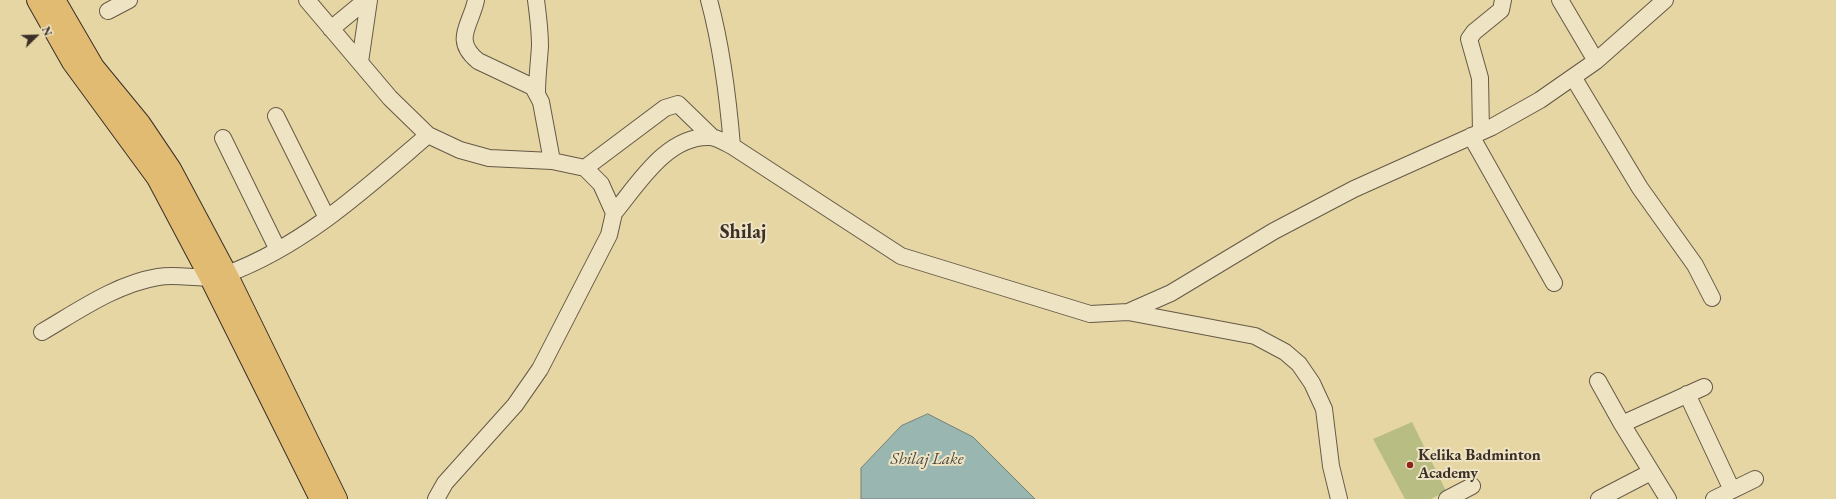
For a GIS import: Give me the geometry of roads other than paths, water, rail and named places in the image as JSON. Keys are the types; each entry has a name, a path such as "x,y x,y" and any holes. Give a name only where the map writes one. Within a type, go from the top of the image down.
{"main road":[{"path":"37,0 72,62 157,178 218,276 337,499"},
{"path":"55,0 94,67 140,123 171,169 320,499"}],"street":[{"path":"108,12 129,0"},
{"path":"307,0 390,98 428,135 460,150 489,158 552,161 585,168 601,184 614,213"},
{"path":"331,29 366,0"},
{"path":"360,62 369,0"},
{"path":"476,0 464,31 466,48 470,55 478,61 527,83 533,87 537,93"},
{"path":"536,0 540,28 537,93 552,161"},
{"path":"709,0 716,24 726,85 732,146"},
{"path":"1503,0 1501,10 1474,32 1469,39 1470,48 1477,63 1480,78 1476,134 1554,283"},
{"path":"1560,0 1596,61"},
{"path":"1128,312 1171,292 1274,231 1354,189 1476,134 1540,100 1596,61 1665,0"},
{"path":"1573,77 1640,188 1695,265 1712,298"},
{"path":"585,168 665,108 678,104 711,136 732,146 901,256 1090,314 1128,312 1255,336 1285,352 1299,364 1312,383 1324,409 1331,466 1339,499"},
{"path":"276,116 327,218"},
{"path":"42,332 118,290 140,280 161,276 218,276 278,250 344,207 428,135"},
{"path":"436,499 445,483 515,405 540,369 609,235 614,213 663,155 684,141 711,136"},
{"path":"223,138 278,250"},
{"path":"1598,381 1622,424 1668,499"},
{"path":"1622,424 1704,387"},
{"path":"1687,394 1732,490"},
{"path":"1599,499 1651,472"},
{"path":"1714,499 1755,479"},
{"path":"1447,499 1472,486"}],"water":[{"name":"Shilaj Lake","path":"928,414 973,437 1035,499 861,499 861,468 901,426"}],"place":[{"name":"Kelika Badminton Academy","path":"1410,465"}],"district":[{"name":"Shilaj","path":"743,233"}]}
